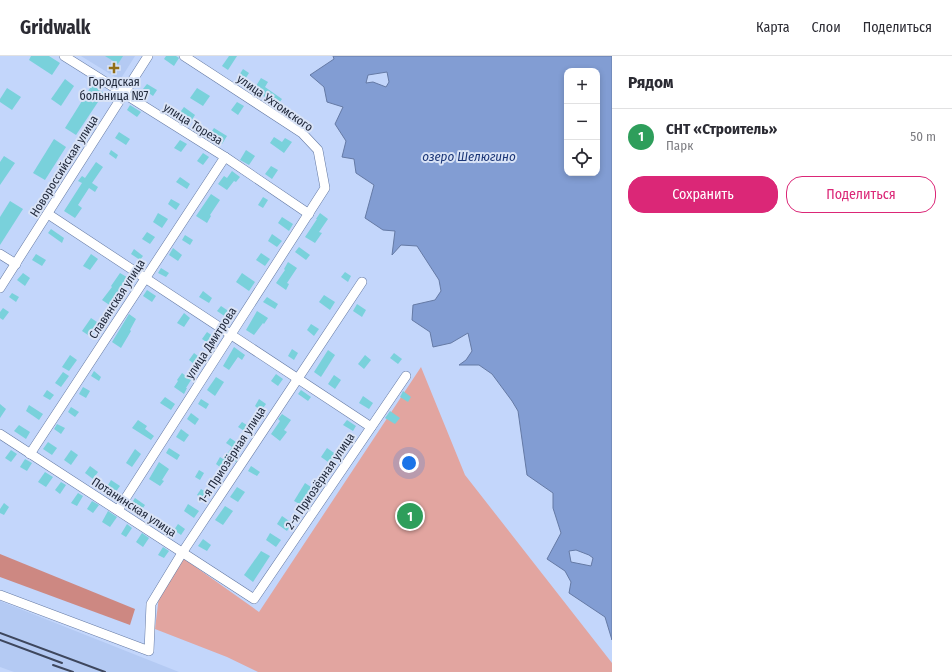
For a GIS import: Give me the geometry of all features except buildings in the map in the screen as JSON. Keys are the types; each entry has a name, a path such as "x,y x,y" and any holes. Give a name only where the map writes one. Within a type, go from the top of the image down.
{"street":[{"name":"улица Тореза","path":"64,56 225,157 309,214"},
{"name":"Новороссийская улица","path":"0,288 148,56"},
{"name":"улица Ухтомского","path":"184,56 302,133 318,150 325,188"},
{"name":"Славянская улица","path":"30,454 225,157"},
{"name":"улица Дмитрова","path":"118,510 325,188"},
{"path":"48,214 371,427"},
{"path":"0,254 16,264"},
{"name":"1-я Приозёрная улица","path":"0,595 149,651 152,604 182,553 362,282"},
{"name":"2-я Приозёрная улица","path":"254,599 406,376"},
{"name":"Потанинская улица","path":"0,434 254,599"}],"shaded area":[{"name":"Городская больница №7","path":"81,56 135,56 120,80"},
{"path":"421,367 465,475 612,663 612,672 258,672 227,657 155,629 159,596 183,558 259,612"},
{"path":"0,554 135,609 130,625 0,577"},
{"path":"0,601 179,672 14,672 0,667"}],"water":[{"name":"озеро Шелюгино","path":"333,56 612,56 612,640 605,617 569,593 571,582 565,571 547,559 561,533 553,508 553,493 527,475 518,411 512,401 492,374 479,365 459,365 466,360 472,351 468,333 451,343 433,347 430,332 412,320 413,305 435,300 441,291 439,280 417,246 401,245 392,255 395,231 383,230 365,218 374,185 356,173 354,159 342,157 346,141 335,124 343,107 327,102 324,87 310,75 334,59","holes":["387,72 389,82 386,87 373,82 366,83 368,75","576,550 593,558 591,566 571,562 569,551"]}],"railway":[{"path":"0,633 105,672"},
{"path":"0,640 62,663"},
{"path":"53,665 73,672"}],"place":[{"name":"Городская больница №7","path":"114,68"},
{"name":"СНТ «Строитель»","path":"410,516"}]}
